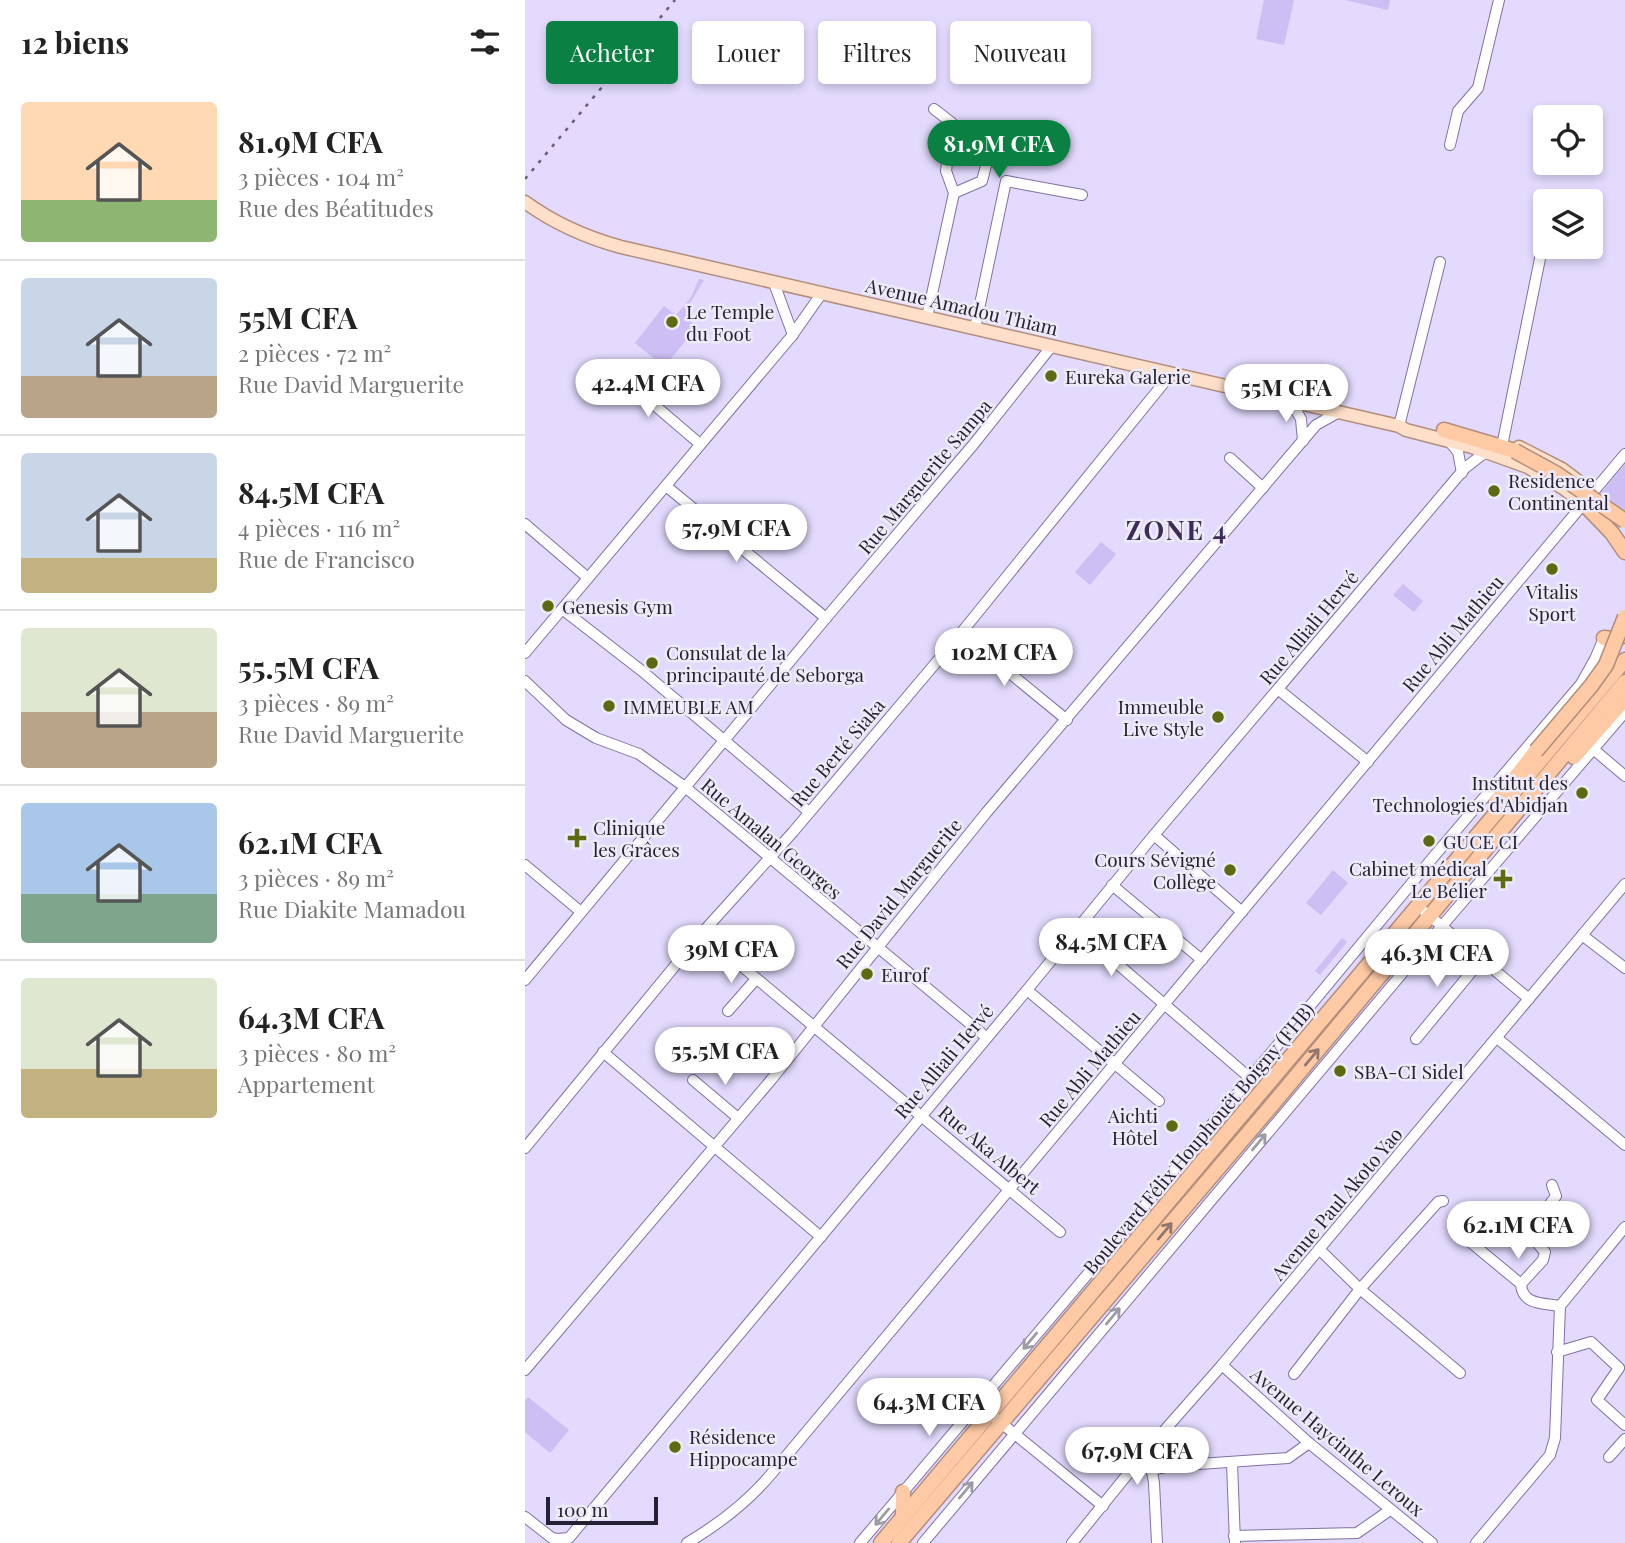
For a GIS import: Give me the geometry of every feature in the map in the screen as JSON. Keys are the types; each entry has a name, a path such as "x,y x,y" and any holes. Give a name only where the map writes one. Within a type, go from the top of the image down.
{"highway":[{"path":"1447,435 1515,452 1557,474 1625,524"},
{"path":"1586,506 1623,544"},
{"path":"1471,842 1509,783 1606,665 1625,617"},
{"path":"1604,638 1612,639 1625,635"},
{"name":"Boulevard Félix Houphouët Boigny (FHB)","path":"881,1543 983,1409 1545,758 1625,660"},
{"name":"Boulevard Félix Houphouët Boigny (FHB)","path":"899,1543 1272,1105 1625,682"},
{"path":"1451,888 1526,811 1625,699"},
{"path":"903,1492 903,1517"}],"main road":[{"name":"Avenue Amadou Thiam","path":"525,202 561,226 591,238 695,265 1399,426 1408,424 1447,435 1528,467 1586,506"},
{"name":"Avenue Amadou Thiam","path":"1447,435 1475,434 1503,441 1537,455 1574,477 1625,524"}],"street":[{"path":"1450,145 1458,111 1478,88 1499,0"},
{"path":"927,317 954,193 946,171 952,123 934,109"},
{"path":"954,193 982,181 996,127"},
{"path":"975,328 1006,181 1082,195"},
{"path":"1503,441 1540,259"},
{"path":"1399,426 1440,262"},
{"path":"774,283 793,335"},
{"path":"525,653 793,335 822,293"},
{"name":"Rue Marguerite Sampa","path":"525,980 826,618 974,445 1051,347"},
{"path":"594,384 606,374 618,374 701,444"},
{"name":"Rue Berté Siaka","path":"527,1142 702,933 769,859 961,633 1171,374"},
{"path":"1289,400 1301,419 1303,442"},
{"name":"Rue David Marguerite","path":"525,1370 738,1118 986,813 1316,425 1339,412"},
{"path":"1447,435 1458,452 1462,474"},
{"name":"Rue Alliali Hervé","path":"525,1517 552,1538 570,1540 1154,835 1462,474 1483,454 1490,453"},
{"name":"Rue Abli Mathieu","path":"687,1543 725,1518 769,1478 1368,762 1586,506 1593,492 1625,454"},
{"path":"1230,458 1263,488"},
{"path":"666,486 826,618"},
{"path":"525,524 588,578"},
{"path":"562,609 725,740 809,812"},
{"path":"961,633 1067,720"},
{"path":"860,1543 903,1492 983,1409 1251,1078 1435,855 1581,684 1604,638"},
{"name":"Rue Amalan Georges","path":"525,681 566,720 596,738 639,754 685,787 986,1037"},
{"path":"1279,690 1368,762"},
{"path":"923,1543 1625,712"},
{"path":"1592,748 1625,776"},
{"path":"1154,835 1242,912"},
{"path":"525,865 581,912"},
{"name":"Avenue Paul Akoto Yao","path":"1072,1543 1148,1449 1222,1365 1625,884"},
{"path":"1112,885 1202,960"},
{"path":"1417,906 1529,999"},
{"path":"1077,929 1251,1078"},
{"name":"Rue Aka Albert","path":"702,933 1060,1232"},
{"path":"1582,935 1625,968"},
{"path":"1416,1038 1482,959"},
{"path":"728,1011 756,979"},
{"path":"1027,990 1159,1101"},
{"path":"1497,1038 1624,1140"},
{"path":"603,1052 821,1237"},
{"path":"693,1080 738,1118"},
{"path":"1528,1233 1556,1196 1552,1185"},
{"path":"1294,1374 1360,1289 1438,1202 1443,1201"},
{"path":"1509,1219 1528,1233 1545,1252 1545,1256 1521,1284"},
{"path":"1476,1543 1550,1455 1555,1438 1560,1306 1625,1227"},
{"path":"1463,1236 1521,1284 1523,1296 1527,1299 1560,1306"},
{"path":"1319,1249 1360,1289 1460,1373"},
{"path":"1557,1352 1591,1342 1619,1368 1598,1400 1625,1424"},
{"name":"Avenue Haycinthe Leroux","path":"1222,1365 1309,1443 1433,1543"},
{"path":"983,1409 1103,1506"},
{"path":"1609,1457 1625,1439"},
{"path":"1153,1470 1170,1466 1289,1458 1309,1443"},
{"path":"1148,1449 1153,1470 1157,1543"},
{"path":"1232,1462 1234,1539 1357,1533 1390,1510"}],"shaded area":[{"path":"1264,0 1294,0 1284,45 1256,39"},
{"path":"1345,0 1390,0 1388,10"},
{"name":"Le Temple du Foot","path":"699,279 704,280 689,305 691,306 687,318 697,327 664,367 635,343 664,306 676,315 691,297"},
{"path":"1625,464 1625,512 1601,493"},
{"path":"1101,542 1116,554 1090,585 1075,572"},
{"path":"1403,584 1423,601 1414,612 1393,595"},
{"path":"1333,870 1348,883 1321,915 1306,903"},
{"path":"1342,938 1347,942 1320,975 1315,971"},
{"path":"528,1397 569,1430 550,1453 525,1432 525,1401"}],"railway":[{"path":"525,179 675,0"}],"place":[{"name":"Le Temple du Foot","path":"672,322"},
{"name":"Eureka Galerie","path":"1051,376"},
{"name":"Residence Continental","path":"1494,491"},
{"name":"Vitalis Sport","path":"1552,569"},
{"name":"Genesis Gym","path":"548,606"},
{"name":"Consulat de la principauté de Seborga","path":"652,663"},
{"name":"IMMEUBLE AM","path":"609,706"},
{"name":"Immeuble Live Style","path":"1218,717"},
{"name":"Institut des Technologies d'Abidjan","path":"1582,793"},
{"name":"Clinique les Grâces","path":"577,838"},
{"name":"GUCE CI","path":"1429,841"},
{"name":"Cours Sévigné Collège","path":"1230,870"},
{"name":"Cabinet médical Le Bélier","path":"1503,879"},
{"name":"Eurof","path":"867,974"},
{"name":"SBA-CI Sidel","path":"1340,1071"},
{"name":"Aichti Hôtel","path":"1172,1126"},
{"name":"Résidence Hippocampe","path":"675,1447"}],"district":[{"name":"ZONE 4","path":"1177,529"}]}
